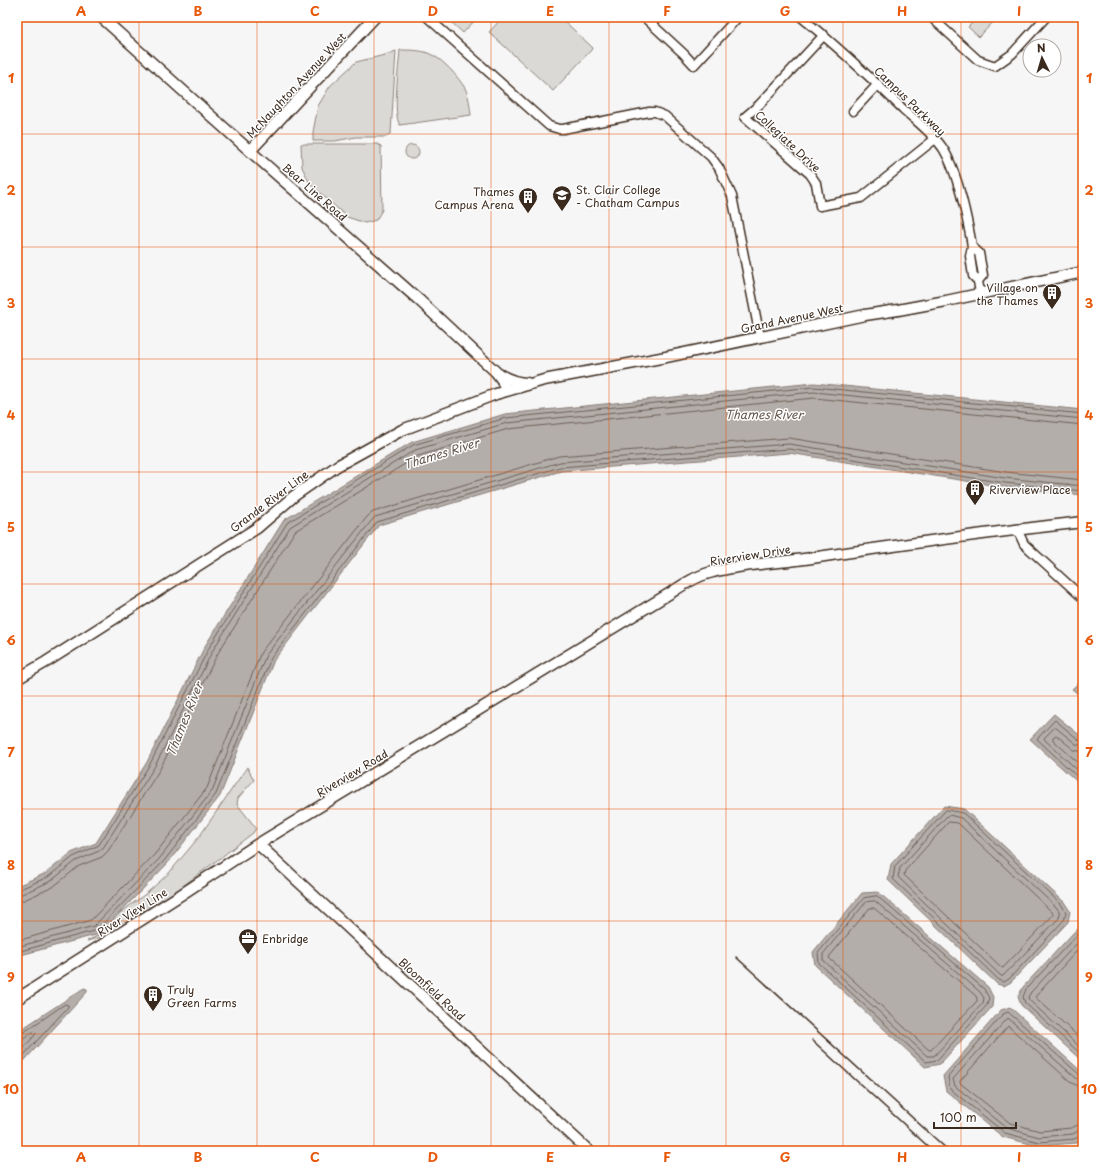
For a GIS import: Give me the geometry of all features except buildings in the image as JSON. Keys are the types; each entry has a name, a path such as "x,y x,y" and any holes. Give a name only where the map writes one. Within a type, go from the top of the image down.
{"main road":[{"name":"Bear Line Road","path":"101,17 419,300 496,372 502,380 506,391"},
{"name":"McNaughton Avenue West","path":"250,151 375,17"},
{"name":"Grand Avenue West","path":"506,391 537,382 1083,272"},
{"path":"496,372 519,383 537,382"},
{"name":"Grande River Line","path":"17,679 257,528 294,496 336,466 402,430 506,391"},
{"name":"Riverview Drive","path":"459,722 682,585 708,573 729,568 814,558 1017,529 1083,522"},
{"name":"Riverview Road","path":"258,844 459,722"},
{"name":"River View Line","path":"17,999 173,901 258,844"},
{"name":"Bloomfield Road","path":"258,844 589,1151"}],"street":[{"path":"427,17 549,126 563,129 655,112 665,116 711,157 719,168 731,194 760,337"},
{"path":"644,17 694,65 738,17"},
{"name":"Campus Parkway","path":"801,17 824,35 878,84 935,139 944,150 956,176 972,247 979,253 983,275 978,281 980,293"},
{"path":"931,17 978,60 995,66 1012,54 1046,17"},
{"name":"Collegiate Drive","path":"824,35 759,105 745,117 810,174 816,183 820,206 861,198 935,139"},
{"path":"854,111 878,84"},
{"path":"1017,529 1024,544 1083,598"}],"shaded area":[{"path":"446,17 478,17 463,33"},
{"path":"503,17 560,17 593,48 553,91 489,32"},
{"path":"978,17 998,17 979,37 968,27"},
{"path":"400,50 415,50 427,53 435,56 445,64 465,88 471,115 400,125 396,111 396,101"},
{"path":"396,51 391,133 385,137 356,137 335,141 313,141 313,132 318,106 330,86 356,62"},
{"path":"301,144 377,144 381,146 382,210 376,220 365,223 347,217 310,184 302,167"},
{"path":"409,145 415,145 419,149 419,155 415,159 409,159 405,155 405,149"},
{"path":"247,767 254,780 238,798 237,804 256,828 253,833 179,889 140,913 109,935 87,941 99,935 111,926 113,918 148,892 169,873 199,837"}],"water":[{"name":"Thames River","path":"814,383 1083,410 1083,495 1004,487 789,453 561,471 379,525 274,660 220,796 167,864 99,934 17,956 17,886 46,873 71,853 96,843 147,762 205,646 284,520 412,442 505,414"},
{"path":"1083,679 1083,698 1072,689"},
{"path":"1054,714 1083,738 1083,787 1030,739"},
{"path":"944,806 964,809 1064,902 1070,911 1068,922 1011,982 1004,986 997,984 888,880 891,864"},
{"path":"878,892 988,987 993,997 992,1007 940,1064 925,1067 815,965 813,952 862,893"},
{"path":"1083,926 1083,1062 1021,1005 1018,997 1023,987 1074,932"},
{"path":"84,988 87,989 87,992 24,1061 19,1061 17,1058 17,1032"},
{"path":"1010,1007 1083,1073 1083,1139 1076,1143 1038,1146 1003,1137 946,1091 943,1076 1001,1010"}],"railway":[{"path":"736,957 949,1151"},
{"path":"812,1040 933,1151"}],"place":[{"name":"St. Clair College - Chatham Campus","path":"562,212"},
{"name":"Thames Campus Arena","path":"528,214"},
{"name":"Village on the Thames","path":"1052,310"},
{"name":"Riverview Place","path":"975,506"},
{"name":"Enbridge","path":"248,955"},
{"name":"Truly Green Farms","path":"153,1012"}]}
